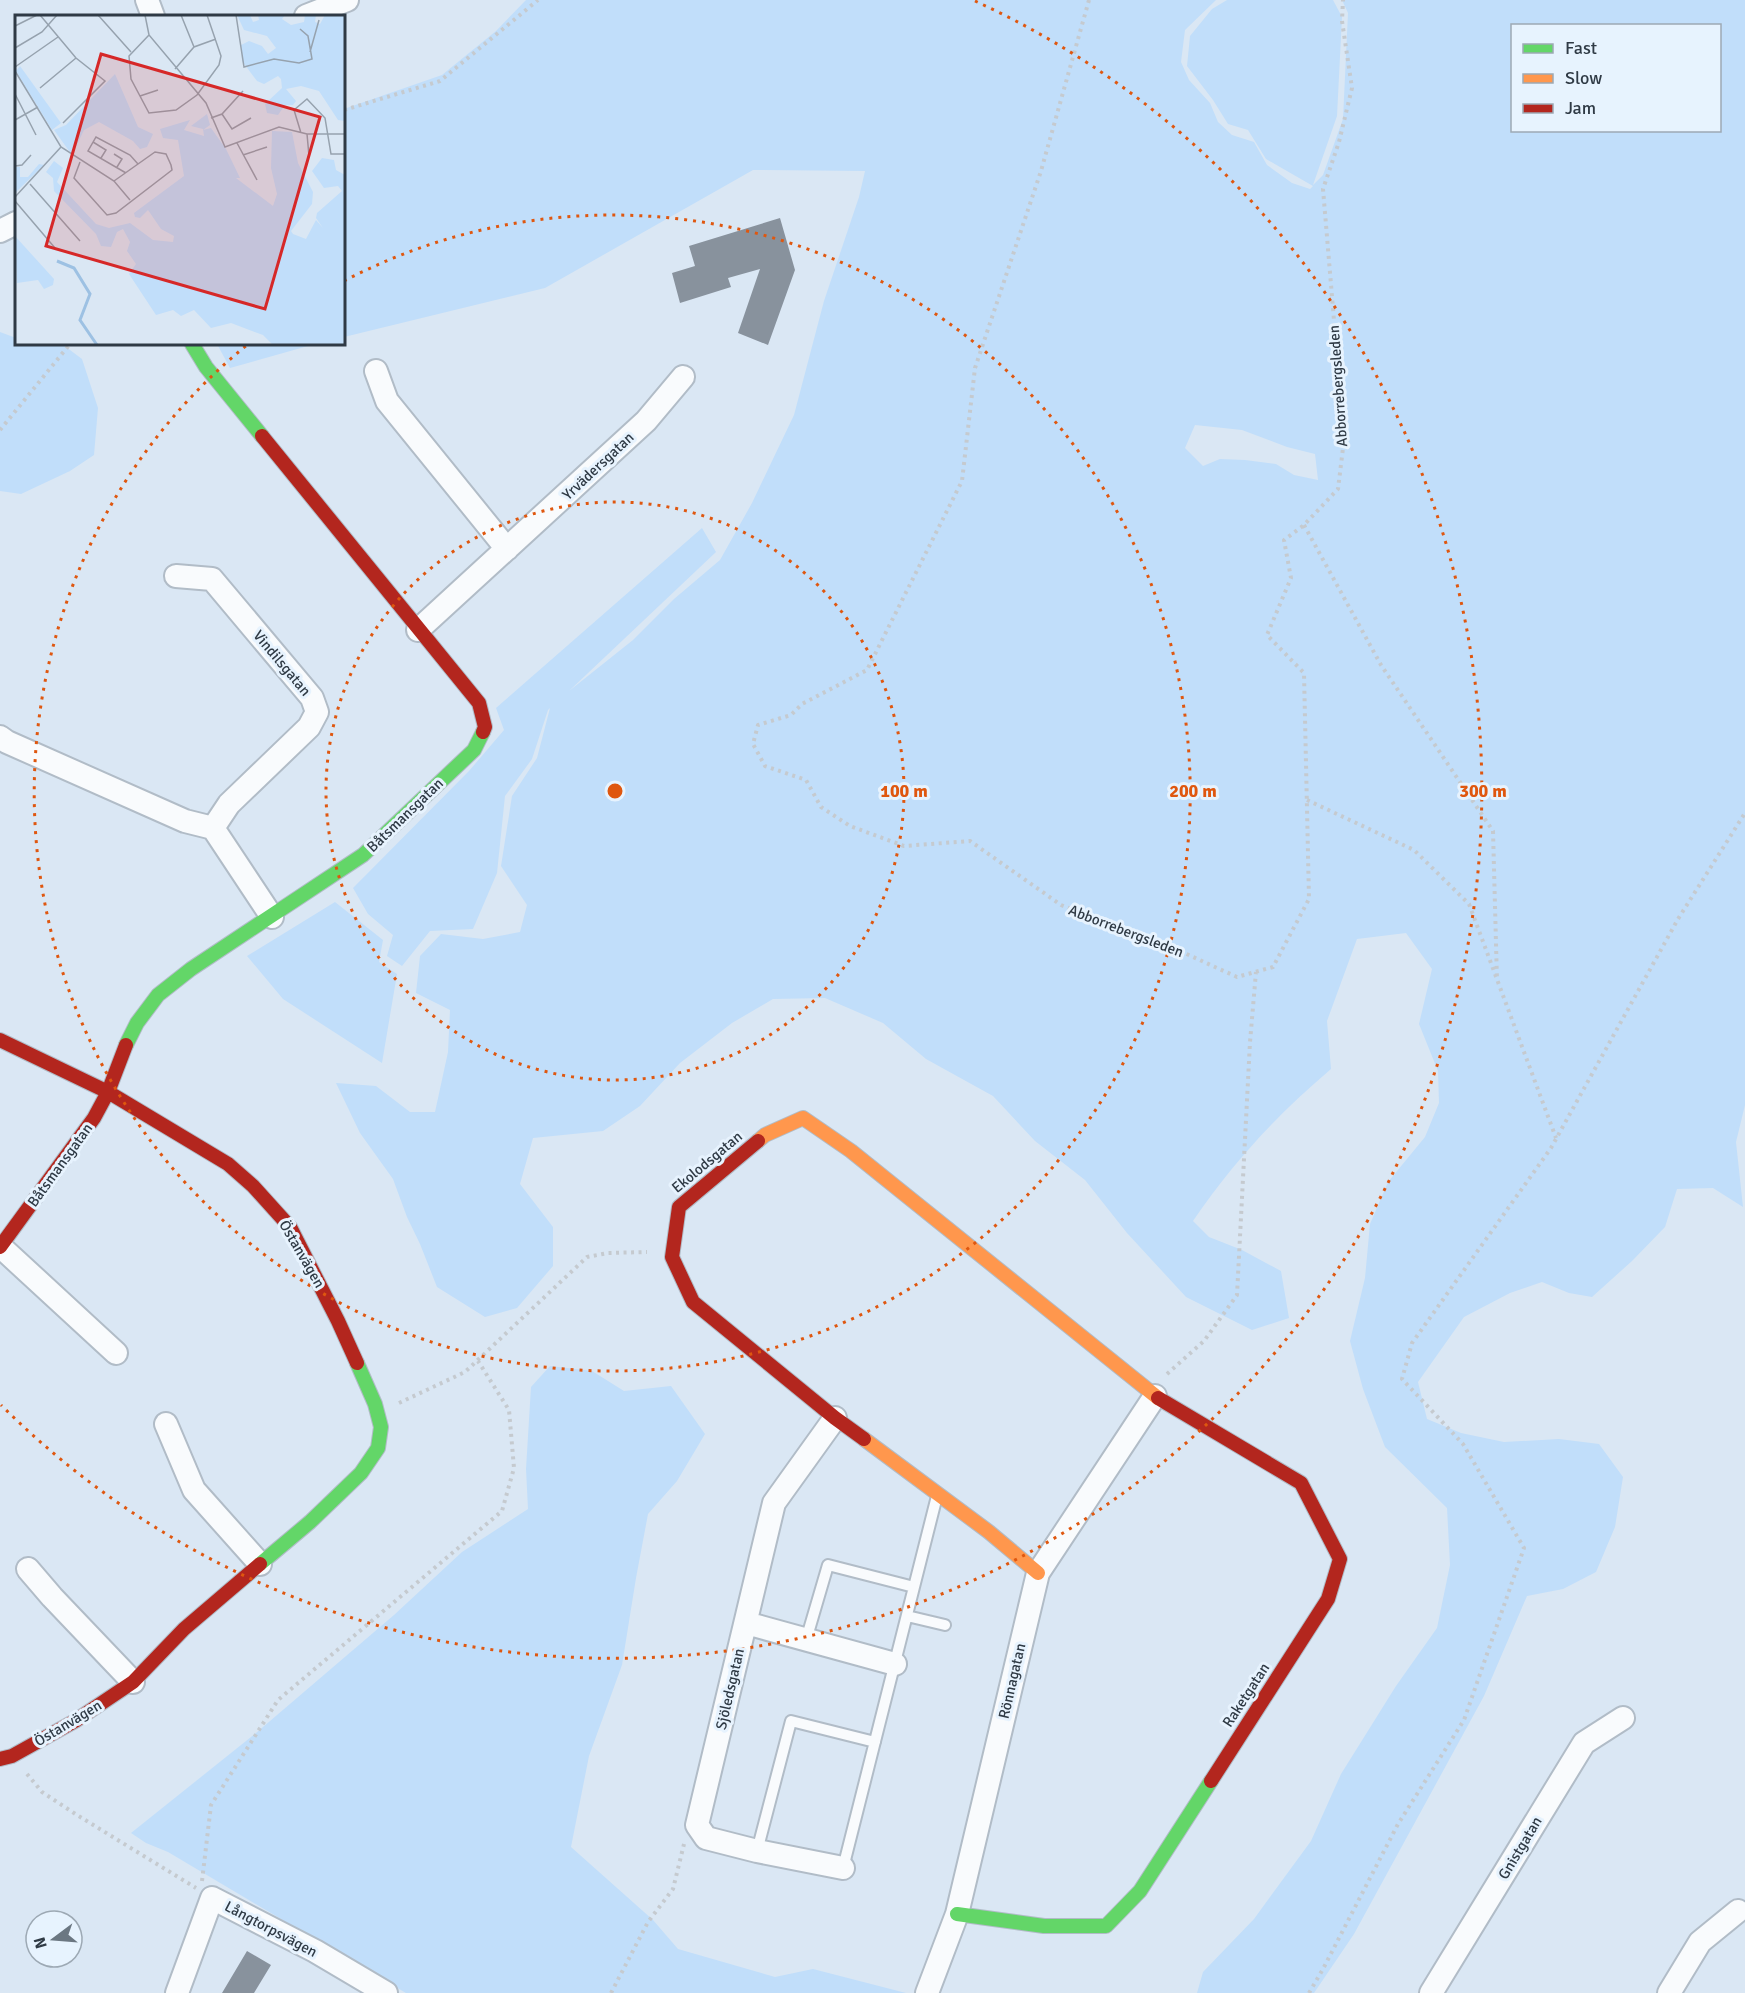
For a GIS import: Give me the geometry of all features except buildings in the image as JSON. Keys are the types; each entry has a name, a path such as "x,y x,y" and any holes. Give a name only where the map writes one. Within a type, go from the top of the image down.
{"street":[{"path":"147,0 153,15"},
{"path":"309,15 347,0"},
{"path":"0,231 15,224"},
{"name":"Båtsmansgatan","path":"116,1353 0,1247 94,1118 108,1092 119,1060 137,1023 158,995 190,969 363,855 474,750 485,727 479,703 206,368 193,345"},
{"path":"376,371 387,401 507,549"},
{"name":"Yrvädersgatan","path":"418,630 646,421 683,377"},
{"name":"Vindilsgatan","path":"176,576 212,579 312,698 316,712 309,727 229,804 213,828"},
{"path":"0,737 185,821 213,828 272,917"},
{"name":"Östanvägen","path":"0,1040 108,1092 228,1164 253,1186 290,1227 338,1321 378,1413 381,1426 378,1448 361,1473 310,1522 184,1629 133,1682 75,1721 6,1758"},
{"name":"Ekolodsgatan","path":"1038,1573 989,1532 835,1418 693,1302 672,1257 679,1207 765,1134 803,1118 851,1151 1152,1393"},
{"name":"Rönnagatan","path":"927,1993 957,1914 1038,1573 1152,1393"},
{"name":"Raketgatan","path":"957,1914 1044,1926 1106,1926 1140,1891 1328,1599 1340,1559 1301,1483 1152,1393"},
{"name":"Sjöledsgatan","path":"701,1831 697,1825 774,1503 835,1418"},
{"path":"166,1424 194,1490 260,1564"},
{"path":"28,1569 133,1682"},
{"path":"746,1623 895,1664"},
{"name":"Gnistgatan","path":"1431,1993 1584,1743 1623,1718"},
{"path":"701,1831 706,1838 843,1868"},
{"name":"Långtorpsvägen","path":"177,1993 212,1898 315,1951 386,1993"},
{"path":"1669,1993 1700,1942 1738,1911"}],"lane":[{"path":"843,1868 938,1494"},
{"path":"806,1640 828,1565 914,1587"},
{"path":"907,1616 945,1625"},
{"path":"757,1851 791,1721 875,1742"}],"path":[{"path":"345,110 441,81 538,0"},
{"name":"Abborrebergsleden","path":"1089,0 1041,171 975,368 962,481 867,670 802,704 791,715 758,726 753,744 765,766 806,780 821,807 850,826 904,846 970,841 1061,905 1169,946 1237,977 1274,967 1309,899 1304,672 1267,635 1291,578 1284,540 1304,525 1338,489 1344,440 1323,189 1339,142 1352,88 1342,21 1343,0"},
{"path":"0,430 69,345"},
{"path":"1304,525 1381,665 1493,831 1497,981"},
{"path":"1307,800 1414,850 1469,904 1556,1139"},
{"path":"1309,1993 1398,1824 1464,1720 1524,1548 1463,1444 1402,1379 1412,1343 1556,1139 1678,919 1745,813"},
{"path":"1152,1393 1204,1341 1238,1295 1250,1042 1256,972"},
{"path":"378,1413 465,1372 586,1257 608,1253 672,1252"},
{"path":"6,1758 42,1791 77,1815 201,1891 211,1805 278,1700 502,1511 514,1468 509,1410 478,1361"},
{"path":"611,1993 648,1923 673,1889 685,1841 701,1831"}],"shaded area":[{"path":"526,0 1216,0 1185,30 1181,62 1189,80 1210,103 1218,122 1232,135 1254,142 1267,165 1292,183 1310,189 1313,186 1266,159 1248,130 1228,124 1187,66 1190,36 1212,9 1227,0 1333,0 1342,17 1337,116 1313,185 1323,175 1343,119 1348,13 1342,0 1745,0 1745,1105 1736,1142 1743,1207 1713,1188 1677,1189 1665,1227 1592,1297 1569,1293 1542,1282 1510,1293 1464,1317 1418,1382 1427,1419 1461,1433 1504,1442 1559,1439 1599,1444 1623,1477 1615,1527 1596,1572 1563,1589 1527,1596 1484,1696 1354,1934 1314,1993 1197,1993 1203,1972 1254,1919 1311,1841 1341,1774 1396,1686 1437,1628 1450,1565 1447,1508 1385,1447 1363,1389 1350,1341 1365,1278 1370,1224 1388,1182 1425,1137 1439,1103 1438,1071 1419,1024 1432,969 1406,933 1357,939 1327,1021 1331,1069 1257,1140 1208,1199 1193,1221 1209,1237 1242,1250 1281,1271 1289,1318 1252,1330 1186,1297 1127,1233 1085,1180 1035,1141 993,1096 926,1059 883,1023 825,998 773,999 732,1023 680,1063 640,1106 603,1131 533,1138 520,1184 553,1227 553,1266 517,1308 485,1317 437,1287 393,1179 360,1133 336,1083 376,1086 410,1112 435,1112 448,1052 450,1010 416,993 420,956 441,934 483,939 520,932 527,905 501,866 512,796 537,758 550,708 532,759 505,796 497,873 473,929 430,931 402,966 387,956 393,935 368,914 353,888 469,771 504,730 496,708 702,528 716,552 569,691 633,640 674,599 720,560 752,503 794,415 824,301 859,197 865,171 753,170 545,288 345,337 345,109 442,75 496,31","holes":["1195,425 1242,430 1287,447 1315,454 1318,480 1294,475 1276,464 1245,460 1220,459 1203,466 1185,448"]},
{"path":"0,332 15,338 15,345 63,345 82,359 98,408 94,455 70,471 21,494 0,491"},
{"path":"218,345 311,345 230,368"},
{"path":"335,902 383,940 379,962 397,974 382,1063 283,999 247,956"},
{"path":"550,1366 592,1371 624,1391 671,1386 705,1434 677,1481 648,1514 622,1665 589,1756 571,1847 653,1920 678,1949 775,1977 813,1969 906,1993 406,1993 168,1852 146,1843 131,1833 256,1733 394,1615 462,1552 528,1509 526,1469 531,1387"}],"traffic: fast":[{"path":"193,345 206,367 262,436"},
{"path":"126,1045 137,1023 158,995 191,969 363,855 474,750 483,732"},
{"path":"260,1564 310,1522 361,1473 378,1448 381,1427 375,1404 357,1363"},
{"path":"957,1914 1044,1926 1106,1926 1140,1891 1211,1781"}],"traffic: slow":[{"path":"758,1141 765,1135 803,1118 851,1151 1158,1398"},
{"path":"864,1439 989,1532 1038,1573"}],"traffic: jam":[{"path":"262,436 479,703 485,727 483,732"},
{"path":"0,1040 108,1092 228,1164 253,1186 290,1227 357,1363"},
{"path":"0,1247 94,1118 108,1092 126,1045"},
{"path":"758,1141 679,1207 672,1257 693,1302 864,1439"},
{"path":"1158,1398 1301,1483 1340,1559 1328,1599 1211,1781"},
{"path":"0,1759 12,1756 75,1721 133,1682 184,1629 260,1564"}]}
